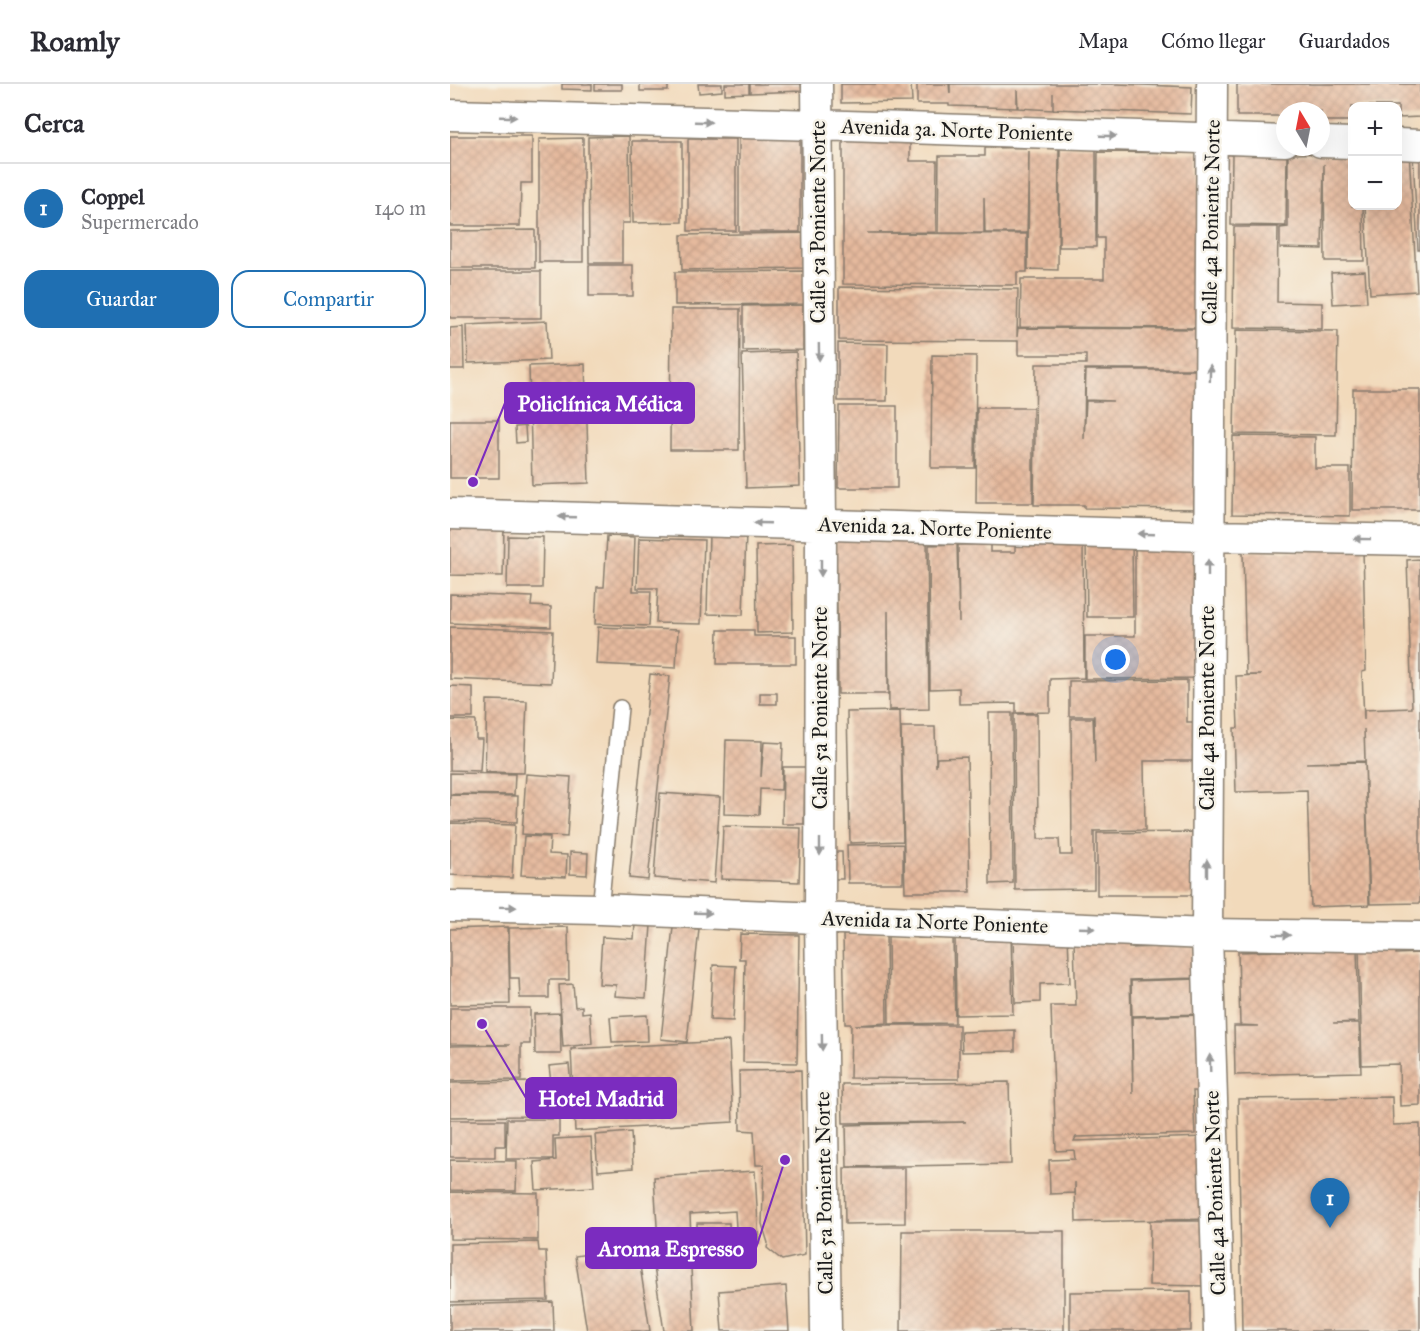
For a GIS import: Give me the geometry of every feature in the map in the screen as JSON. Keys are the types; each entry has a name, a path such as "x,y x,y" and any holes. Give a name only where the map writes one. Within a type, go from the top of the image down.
{"street":[{"name":"Calle 5a Poniente Norte","path":"817,84 821,524 820,917 826,1331"},
{"name":"Calle 4a Poniente Norte","path":"1212,84 1206,934 1219,1331"},
{"name":"Avenida 3a. Norte Poniente","path":"450,115 1276,141"},
{"path":"1330,142 1348,143"},
{"path":"1402,144 1420,145"},
{"name":"Avenida 2a. Norte Poniente","path":"450,514 1420,540"},
{"name":"Avenida 1a Norte Poniente","path":"450,906 820,917 1206,934 1420,937"}],"lane":[{"path":"600,909 620,708"}],"building":[{"path":"562,84 592,84 592,90 562,89"},
{"path":"595,84 622,84 622,90 595,90"},
{"path":"640,84 668,84 668,91 640,91"},
{"path":"698,84 722,84 722,91 699,93"},
{"path":"725,84 749,84 749,93 725,94"},
{"path":"750,84 801,84 802,91 750,93"},
{"path":"841,84 911,84 912,102 841,103"},
{"path":"917,84 949,84 950,94 950,84 1118,84 1192,87 1191,114 1018,108 1017,90 1017,108 917,104"},
{"path":"1237,84 1420,84 1420,117 1402,118 1402,102 1348,102 1348,121 1330,121 1330,102 1276,102 1276,116 1237,116"},
{"path":"450,136 532,136 532,183 521,183 520,226 450,226"},
{"path":"629,136 630,223 622,223 622,263 589,263 588,137"},
{"path":"583,138 583,262 539,262 539,139"},
{"path":"739,138 800,139 800,232 739,232"},
{"path":"688,139 736,139 736,231 688,231"},
{"path":"632,141 682,141 682,222 633,223"},
{"path":"843,141 910,141 910,161 937,161 936,232 867,233 1027,234 1027,272 1017,272 1017,285 843,284"},
{"path":"1059,147 1058,270 1028,269 1029,151 1027,233 985,233 984,197 984,233 938,233 939,156 985,156 985,148"},
{"path":"1060,147 1096,147 1096,247 1059,247"},
{"path":"1409,151 1417,291 1370,294 1365,210 1402,210 1402,152"},
{"path":"1098,152 1200,153 1203,328 1020,327 1021,279 1104,279 1104,238 1097,238"},
{"path":"1232,153 1276,153 1276,156 1287,156 1286,226 1231,225"},
{"path":"1330,153 1348,153 1348,210 1363,210 1364,261 1325,261 1324,164 1322,249 1280,248 1280,228 1288,227 1288,156 1330,156"},
{"path":"1413,155 1420,155 1420,250 1418,250"},
{"path":"1234,227 1278,227 1277,302 1322,303 1322,329 1233,328"},
{"path":"535,230 535,268 450,268 450,231"},
{"path":"805,233 805,268 682,270 681,235"},
{"path":"589,265 633,265 633,296 589,296"},
{"path":"450,271 541,271 541,318 450,318"},
{"path":"804,271 805,304 675,305 675,272"},
{"path":"1365,271 1367,302 1333,304 1331,273"},
{"path":"839,287 1018,289 1017,337 1018,328 1200,329 1200,369 1085,369 1084,439 1086,401 1113,401 1085,400 1086,370 1203,370 1207,509 1084,508 1084,505 1034,505 1036,364 1086,364 1086,355 1018,355 1018,341 839,340"},
{"path":"803,305 803,350 743,351 743,306"},
{"path":"671,309 740,309 739,450 670,450"},
{"path":"547,321 549,360 468,363 467,325"},
{"path":"463,327 464,369 450,369 450,328"},
{"path":"1236,330 1338,331 1336,435 1234,434"},
{"path":"838,343 888,344 887,401 838,401"},
{"path":"796,352 800,486 746,488 742,354"},
{"path":"932,355 976,356 975,468 931,468"},
{"path":"585,364 589,483 532,485 529,366"},
{"path":"1353,389 1420,389 1420,510 1352,510"},
{"path":"839,406 897,406 897,488 838,488"},
{"path":"977,408 1033,408 1033,503 976,503"},
{"path":"450,420 499,420 499,478 450,478"},
{"path":"525,426 526,442 516,443 515,427"},
{"path":"1233,436 1315,437 1315,468 1350,468 1350,516 1232,514"},
{"path":"450,523 504,524 503,576 450,575"},
{"path":"709,533 746,534 743,615 707,614"},
{"path":"508,536 543,537 542,588 507,588"},
{"path":"607,536 635,537 633,591 651,591 649,626 595,624 597,587 604,587"},
{"path":"1206,537 1203,678 1085,679 1085,636 1135,636 1135,538"},
{"path":"639,538 704,540 701,624 656,623 658,588 637,588"},
{"path":"927,539 929,709 889,710 888,611 888,694 838,694 836,540"},
{"path":"1015,539 1083,539 1084,678 1050,679 1050,712 1016,713 1016,703 959,704 959,688 930,689 929,545 957,544 959,622 958,545 990,544 990,552 1015,552"},
{"path":"1086,540 1132,540 1133,617 1087,617"},
{"path":"792,545 793,632 757,633 756,546"},
{"path":"1363,549 1366,671 1362,672 1364,720 1364,710 1412,708 1407,560 1420,559 1420,903 1370,904 1364,729 1365,761 1306,763 1365,762 1369,905 1311,907 1307,790 1236,792 1234,728 1238,728 1236,676 1261,675 1246,675 1243,552"},
{"path":"450,594 532,597 531,606 551,607 551,627 450,623"},
{"path":"450,627 553,631 551,683 450,679"},
{"path":"598,627 678,630 676,668 596,664"},
{"path":"718,630 754,630 754,636 796,636 796,664 717,664"},
{"path":"650,674 670,676 648,880 629,878"},
{"path":"1187,680 1187,722 1206,722 1206,761 1144,761 1145,830 1094,831 1094,889 1015,890 1014,714 1037,714 1038,839 1059,839 1060,855 1072,855 1071,718 1093,718 1095,763 1094,716 1069,716 1069,681"},
{"path":"450,686 473,687 473,718 450,718"},
{"path":"760,693 777,693 777,704 760,704"},
{"path":"487,700 527,701 524,773 485,772"},
{"path":"900,711 903,841 850,843 847,712"},
{"path":"989,713 1012,713 1013,883 990,884"},
{"path":"450,720 476,721 476,739 482,739 480,771 450,770"},
{"path":"901,727 935,727 936,767 937,758 967,757 970,892 905,892"},
{"path":"726,740 762,741 761,777 764,742 783,743 781,790 760,789 759,815 724,814"},
{"path":"783,767 805,767 804,824 782,824"},
{"path":"450,773 515,774 514,795 450,794"},
{"path":"526,774 571,777 567,837 522,834"},
{"path":"660,793 720,797 714,883 654,878"},
{"path":"450,795 518,796 517,822 450,821"},
{"path":"450,823 515,825 512,878 450,875"},
{"path":"723,826 801,828 799,882 721,879"},
{"path":"1194,832 1195,895 1097,895 1097,833"},
{"path":"524,836 550,837 549,854 567,855 566,877 521,875"},
{"path":"903,844 903,883 848,883 847,845"},
{"path":"570,852 588,853 587,875 570,874"},
{"path":"828,852 842,852 843,879 829,879"},
{"path":"635,924 651,925 646,998 615,996 616,985 599,984 602,937 634,939"},
{"path":"508,927 510,1004 450,1005 450,929"},
{"path":"568,927 569,980 549,980 549,998 520,998 519,978 510,978 509,928"},
{"path":"673,927 699,929 687,1042 661,1039"},
{"path":"917,933 918,938 953,938 955,1023 889,1024 888,934"},
{"path":"740,934 799,935 797,1063 743,1062 745,959 739,959"},
{"path":"886,934 887,1023 855,1025 959,1025 959,1079 850,1078 851,1024 845,1024 843,935"},
{"path":"1011,935 1013,1014 956,1015 955,937"},
{"path":"1068,937 1070,983 1040,984 1040,1002 1015,1003 1013,939"},
{"path":"1128,940 1129,948 1194,946 1195,978 1130,980 1133,1094 1132,1017 1202,1015 1203,1091 1193,1091 1195,1134 1076,1137 1074,1141 1206,1137 1208,1219 1076,1222 1075,1182 1075,1193 1050,1194 1049,1160 1075,1159 1074,1150 1056,1151 1051,1006 1076,1006 1074,941"},
{"path":"1396,947 1396,954 1420,953 1420,1105 1400,1106 1399,1064 1362,1065 1359,948"},
{"path":"1357,949 1359,1022 1333,1023 1359,1023 1361,1072 1235,1075 1234,1026 1259,1026 1240,1025 1238,952"},
{"path":"713,965 736,966 733,1021 710,1020"},
{"path":"1200,979 1201,1014 1132,1016 1131,981"},
{"path":"573,984 575,1007 582,1006 582,1013 590,1012 592,1044 563,1047 559,985"},
{"path":"450,1008 530,1008 530,1044 521,1044 521,1080 450,1081 450,1046 510,1045 450,1044"},
{"path":"560,1013 561,1054 535,1054 534,1014"},
{"path":"647,1015 648,1041 612,1042 610,1017"},
{"path":"1015,1030 1015,1051 962,1052 961,1032"},
{"path":"729,1041 733,1122 575,1131 571,1049"},
{"path":"569,1064 572,1096 553,1099 549,1066"},
{"path":"801,1070 805,1255 782,1260 767,1248 768,1243 762,1224 764,1165 756,1165 754,1131 740,1130 739,1071"},
{"path":"530,1082 530,1116 450,1117 450,1083"},
{"path":"1009,1082 1011,1164 847,1167 846,1125 966,1122 843,1123 842,1084"},
{"path":"1392,1097 1393,1125 1420,1124 1420,1331 1242,1331 1238,1099"},
{"path":"507,1119 559,1119 559,1136 553,1136 553,1159 506,1159"},
{"path":"450,1120 505,1120 505,1146 495,1146 495,1157 450,1157"},
{"path":"631,1132 633,1168 598,1171 595,1135"},
{"path":"591,1137 594,1187 536,1190 534,1162 556,1160 555,1139"},
{"path":"450,1160 517,1161 516,1191 450,1190"},
{"path":"844,1168 905,1168 905,1223 845,1224"},
{"path":"755,1171 759,1243 737,1245 735,1211 690,1214 691,1239 658,1242 654,1177"},
{"path":"450,1192 538,1193 538,1240 450,1239"},
{"path":"1150,1221 1208,1221 1207,1286 1149,1285"},
{"path":"697,1223 729,1223 730,1250 697,1251"},
{"path":"902,1231 1064,1231 1064,1331 901,1331"},
{"path":"538,1242 539,1251 546,1251 548,1300 450,1302 450,1244"},
{"path":"637,1246 650,1331 587,1331 575,1256"},
{"path":"690,1246 694,1331 664,1331 651,1248"},
{"path":"786,1286 789,1331 722,1331 719,1291"},
{"path":"1191,1291 1191,1331 1070,1331 1070,1292"},
{"path":"553,1302 554,1331 450,1331 450,1305"}],"place":[{"name":"Policlínica Médica","path":"473,482"},
{"name":"Hotel Madrid","path":"482,1024"},
{"name":"Aroma Espresso","path":"785,1160"},
{"name":"Coppel","path":"1330,1228"}]}
